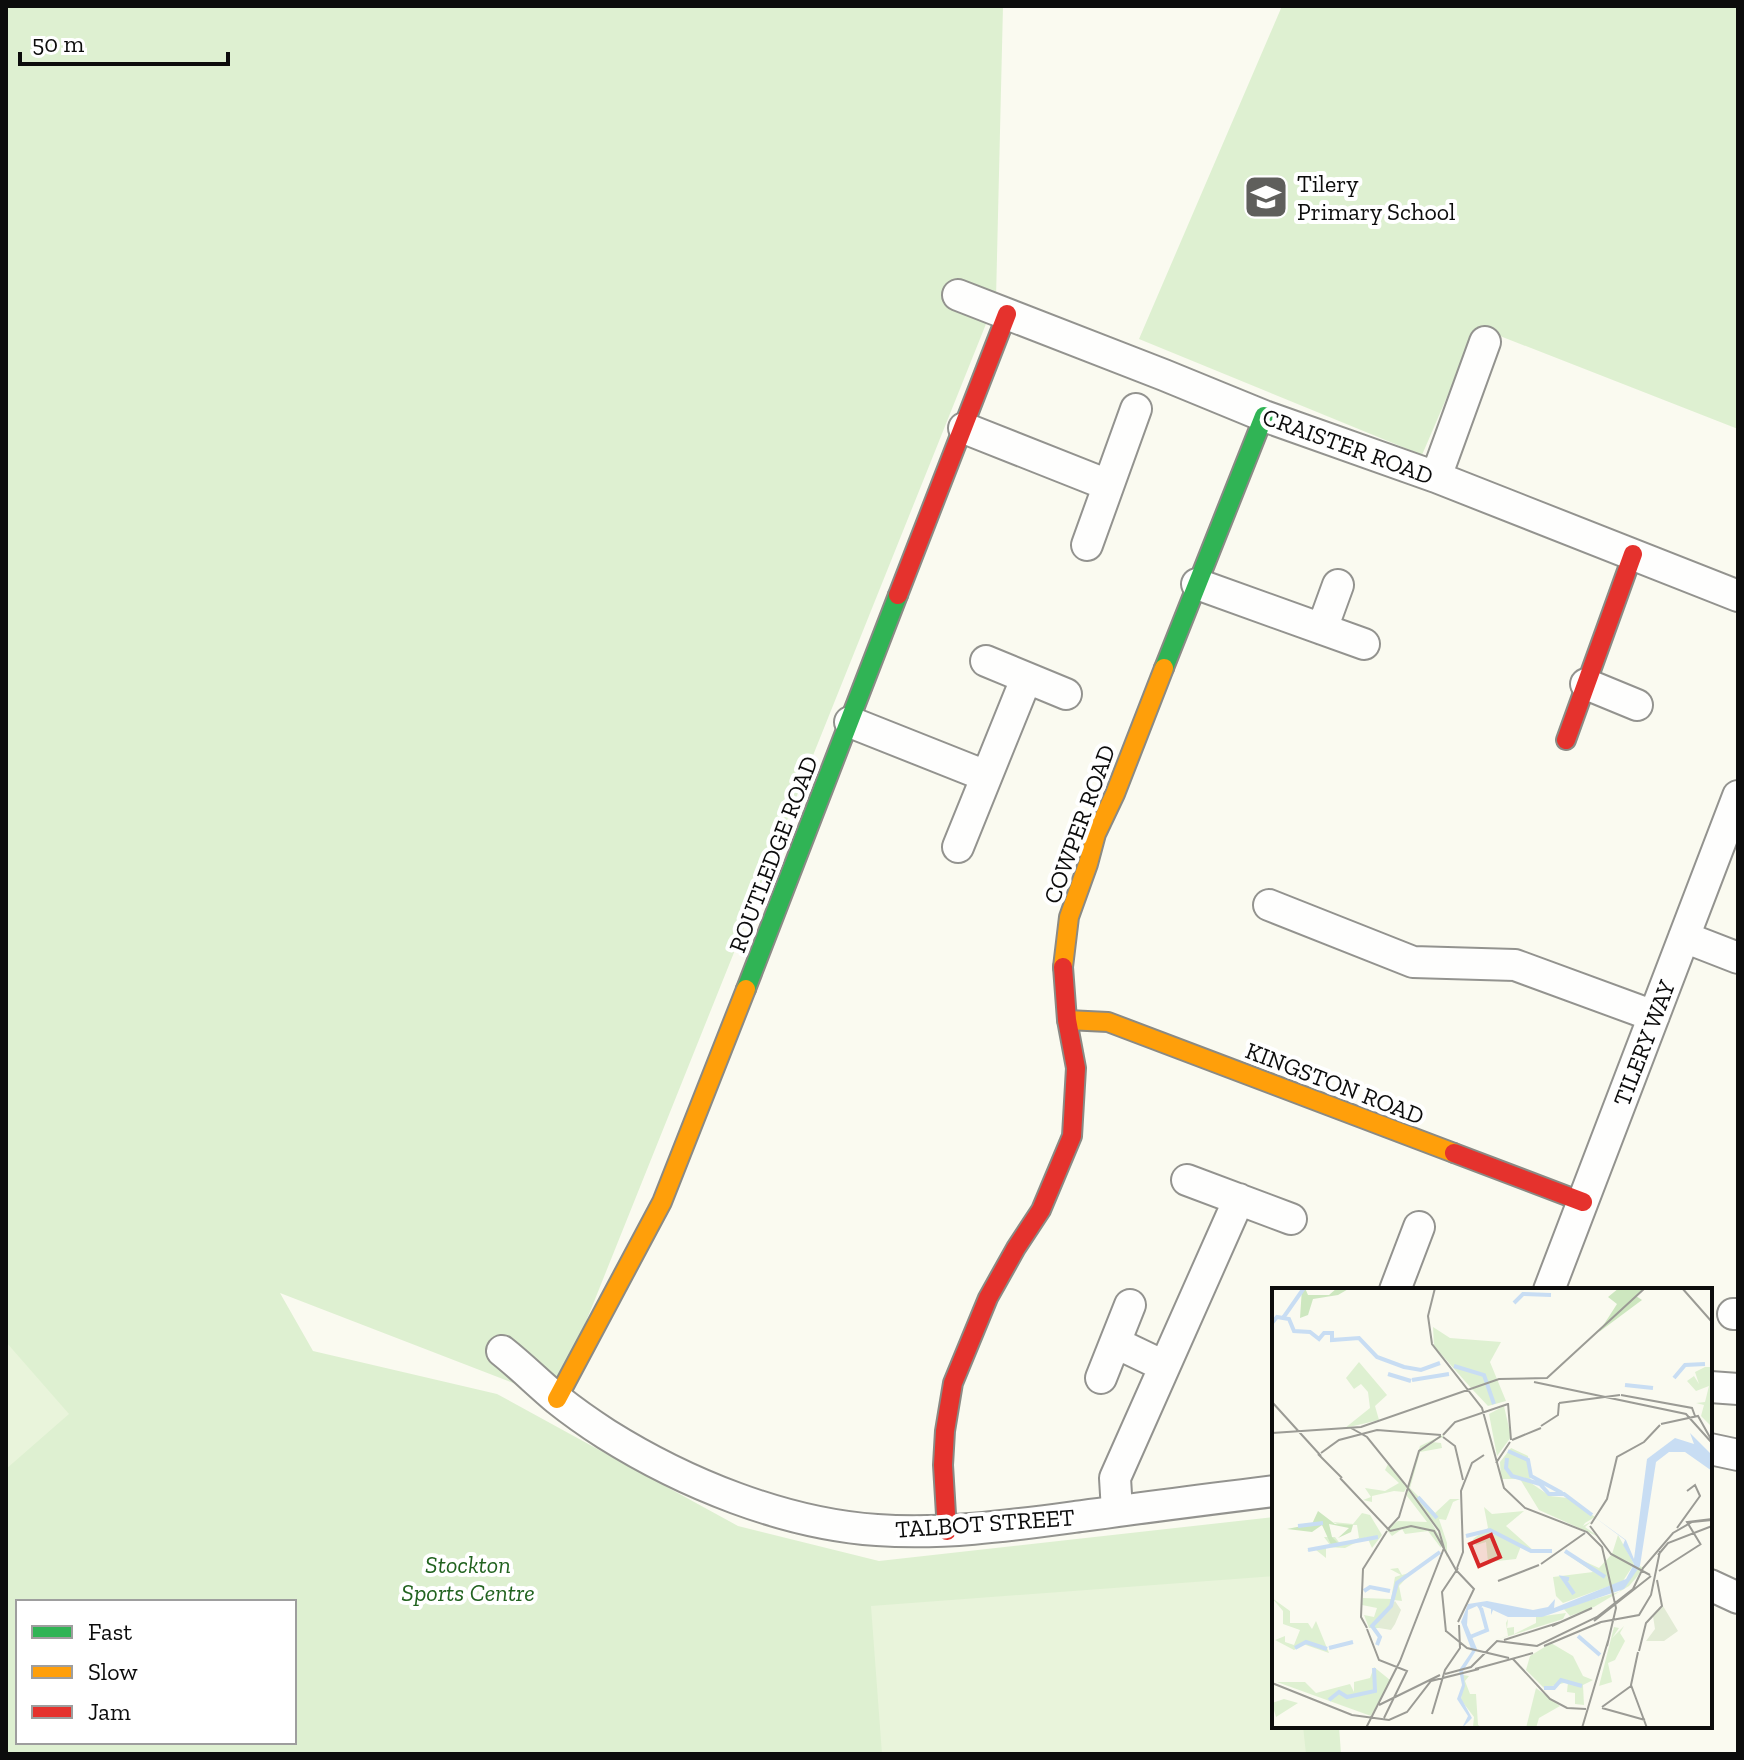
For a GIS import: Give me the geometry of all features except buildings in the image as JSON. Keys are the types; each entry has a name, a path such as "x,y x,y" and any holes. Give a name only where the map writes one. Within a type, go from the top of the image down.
{"street":[{"name":"CRAISTER ROAD","path":"958,295 1264,416 1436,477 1738,596"},
{"name":"ROUTLEDGE ROAD","path":"557,1399 662,1202 1007,314"},
{"path":"1436,477 1485,342"},
{"path":"1087,545 1136,409"},
{"name":"COWPER ROAD","path":"947,1531 943,1465 953,1383 988,1298 1041,1210 1072,1136 1076,1068 1067,1020 1063,961 1069,917 1096,834 1115,794 1264,416"},
{"path":"964,428 1108,485"},
{"path":"1566,740 1633,554"},
{"path":"1197,584 1364,644"},
{"path":"1322,629 1338,585"},
{"path":"986,661 1066,694"},
{"path":"958,847 1026,679"},
{"path":"1586,684 1637,705"},
{"path":"850,722 986,776"},
{"name":"TILERY WAY","path":"1550,1288 1684,937 1732,828 1738,796"},
{"path":"1269,905 1413,962 1515,965 1654,1016"},
{"path":"1684,937 1738,958"},
{"name":"KINGSTON ROAD","path":"1067,1020 1108,1022 1583,1202"},
{"path":"1187,1180 1291,1219"},
{"path":"1117,1511 1115,1478 1239,1199"},
{"path":"1396,1288 1419,1227"},
{"path":"1101,1378 1130,1305"},
{"path":"1116,1343 1164,1366"},
{"name":"TALBOT STREET","path":"502,1351 557,1399 605,1433 656,1462 705,1486 770,1510 837,1525 874,1530 947,1531 1272,1491"},
{"path":"1712,1387 1738,1389"},
{"path":"1712,1449 1738,1455"},
{"path":"1712,1586 1738,1598"}],"green space":[{"name":"Stockton Sports Centre","path":"6,6 1003,6 996,299 555,1399 280,1293 313,1351 497,1394 738,1526 879,1561 1272,1517 1272,1728 1339,1728 1341,1754 6,1754"},
{"path":"1282,6 1738,6 1738,429 1477,327 1422,455 1139,339"},
{"path":"6,1342 69,1414 6,1469"},
{"path":"1272,1576 1272,1728 1303,1728 1306,1754 882,1754 871,1606"}],"traffic: fast":[{"path":"1164,668 1264,416"},
{"path":"746,989 898,595"}],"traffic: slow":[{"path":"1063,967 1069,917 1096,834 1115,794 1164,668"},
{"path":"557,1399 662,1202 746,989"},
{"path":"1067,1020 1108,1022 1454,1153"}],"traffic: jam":[{"path":"898,595 1007,314"},
{"path":"1566,740 1633,554"},
{"path":"947,1531 943,1465 953,1383 988,1298 1041,1210 1072,1136 1076,1068 1067,1020 1063,967"},
{"path":"1454,1153 1583,1202"}],"place":[{"name":"Tilery Primary School","path":"1266,197"}]}
